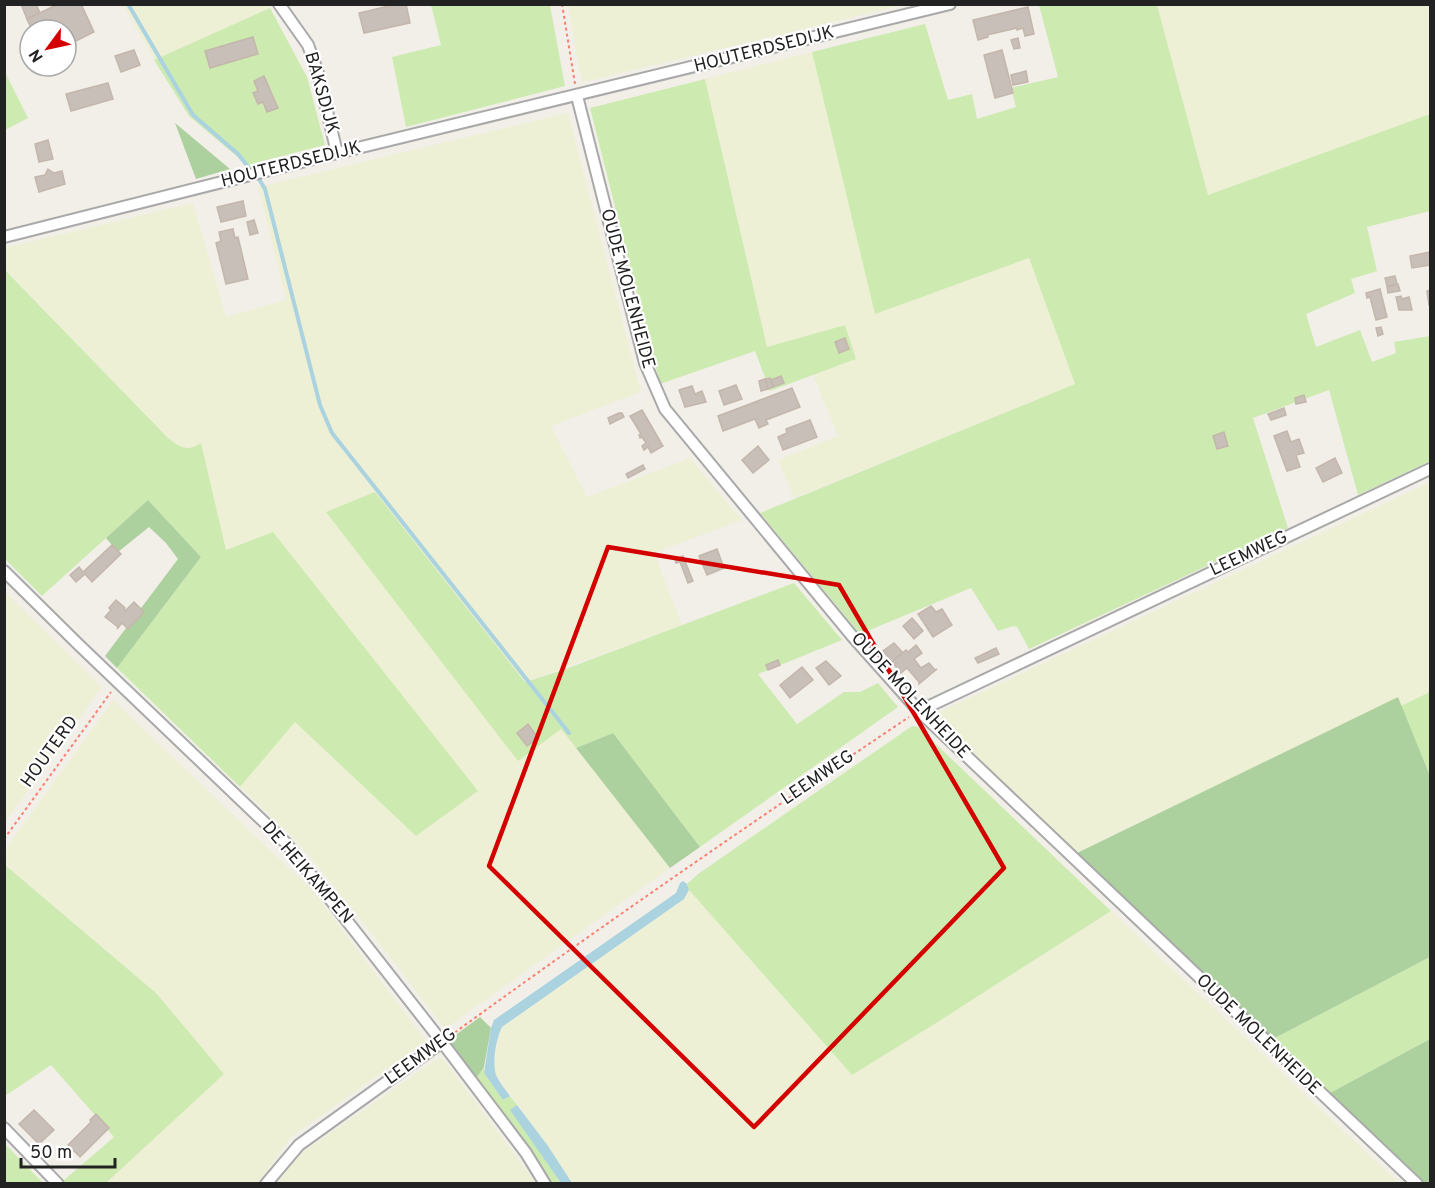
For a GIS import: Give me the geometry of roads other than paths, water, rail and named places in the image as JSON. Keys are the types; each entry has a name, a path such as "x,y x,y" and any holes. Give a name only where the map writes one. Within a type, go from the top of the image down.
{"street":[{"name":"BAKSDIJK","path":"279,4 308,45 318,73 337,153"},
{"name":"HOUTERDSEDIJK","path":"4,237 337,153 950,4"},
{"name":"OUDE MOLENHEIDE","path":"578,96 645,363 665,409 846,628 919,711 1417,1184"},
{"name":"LEEMWEG","path":"919,711 1431,469"},
{"name":"DE HEIKAMPEN","path":"4,571 286,843 442,1042 526,1153 545,1184"},
{"name":"LEEMWEG","path":"266,1184 299,1144 442,1042"},
{"path":"4,1128 57,1184"}],"water":[{"path":"683,881 689,890 684,899 502,1027 496,1044 494,1064 497,1078 510,1096 503,1100 484,1073 494,1020 676,893"},
{"path":"517,1105 572,1183 561,1183 510,1110"}],"waterway":[{"path":"128,4 193,115 238,154 249,168"},
{"path":"259,179 265,189 320,405 332,433 569,733"}]}
